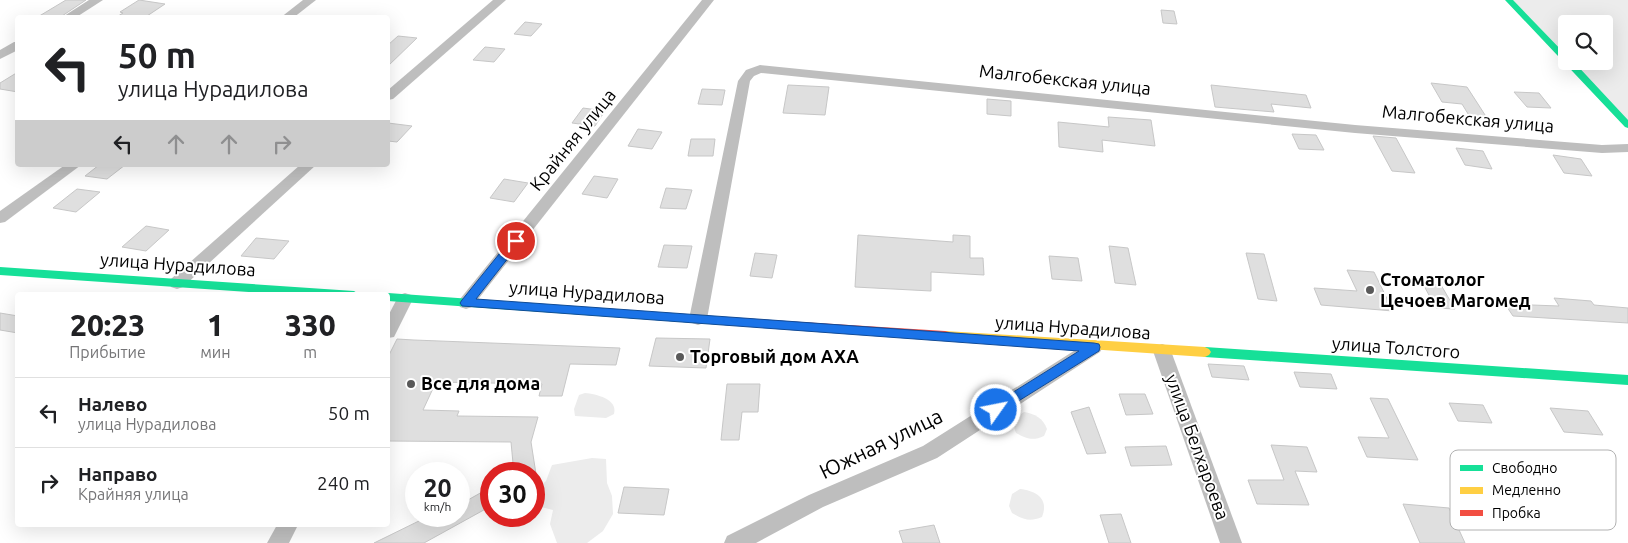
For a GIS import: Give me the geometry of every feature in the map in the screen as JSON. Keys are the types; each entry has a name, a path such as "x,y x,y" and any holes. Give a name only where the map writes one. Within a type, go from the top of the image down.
{"street":[{"path":"71,15 97,0"},
{"path":"289,15 310,0"},
{"path":"390,94 500,0"},
{"name":"Крайняя улица","path":"466,303 708,0"},
{"path":"1509,0 1558,51"},
{"path":"0,55 15,47"},
{"name":"Малгобекская улица","path":"698,319 744,81 750,72 760,69 1355,129 1602,149 1628,148"},
{"path":"1576,70 1628,125"},
{"path":"0,218 71,167"},
{"path":"177,283 307,167"},
{"name":"улица Нурадилова","path":"0,271 310,292"},
{"name":"улица Нурадилова","path":"390,297 1162,351"},
{"path":"390,328 405,298"},
{"name":"улица Нурадилова","path":"724,321 1162,351"},
{"name":"Южная улица","path":"735,543 816,500 930,452 1094,347"},
{"name":"улица Толстого","path":"1162,351 1628,380"},
{"name":"улица Белхароева","path":"1162,351 1231,543"},
{"path":"278,543 287,527"}],"shaded area":[{"path":"1509,0 1628,0 1628,125 1576,70 1613,70 1613,15 1558,15 1558,52"},
{"path":"585,393 605,398 613,405 614,414 606,418 575,416 574,409 579,395"},
{"path":"1024,412 1041,419 1047,429 1044,436 1030,439 1016,433 1015,421"},
{"path":"592,458 606,459 607,483 612,496 613,514 603,531 587,543 557,543 550,524 553,510 545,508 545,482 552,465"},
{"path":"1020,489 1032,492 1040,497 1044,505 1042,517 1027,520 1012,513 1009,506 1012,494"}],"building":[{"path":"66,0 86,0 64,15 41,15"},
{"path":"139,0 165,4 148,15 120,15 123,13 120,12"},
{"path":"1161,10 1174,11 1177,24 1163,23"},
{"path":"525,22 542,24 531,36 514,34"},
{"path":"398,36 417,38 390,64 390,43"},
{"path":"485,47 505,49 494,62 473,60"},
{"path":"15,74 15,92 0,89 0,83"},
{"path":"1431,83 1467,87 1487,118 1470,117 1462,104 1442,102"},
{"path":"788,85 829,87 825,115 783,113"},
{"path":"1211,85 1306,95 1311,108 1271,104 1274,112 1215,107"},
{"path":"702,89 725,90 722,105 698,104"},
{"path":"1514,92 1539,93 1551,108 1527,107"},
{"path":"987,99 1011,101 1011,116 987,114"},
{"path":"583,108 605,111 595,126 572,123"},
{"path":"1108,117 1151,120 1155,146 1102,140 1103,152 1059,147 1058,122 1109,127"},
{"path":"390,123 412,126 397,142 390,141"},
{"path":"638,129 662,132 652,149 628,146"},
{"path":"1292,134 1316,135 1324,150 1299,149"},
{"path":"1373,136 1396,138 1415,173 1392,171"},
{"path":"691,139 715,139 713,156 688,156"},
{"path":"1456,148 1483,151 1492,169 1465,165"},
{"path":"1553,155 1581,159 1592,176 1564,173"},
{"path":"96,167 122,167 107,179 85,176"},
{"path":"594,176 618,179 607,198 582,194"},
{"path":"504,179 528,183 514,202 490,198"},
{"path":"666,188 692,190 686,209 660,208"},
{"path":"77,189 100,192 76,212 53,208"},
{"path":"146,226 169,230 146,251 122,247"},
{"path":"858,235 953,242 953,235 970,236 970,258 983,258 984,275 931,272 931,291 855,287"},
{"path":"256,238 289,241 274,259 241,256"},
{"path":"664,245 692,246 687,268 658,267"},
{"path":"1109,246 1128,248 1136,285 1115,283"},
{"path":"755,253 777,255 772,278 750,276"},
{"path":"1246,253 1264,254 1277,301 1258,299"},
{"path":"1049,256 1078,258 1082,281 1052,279"},
{"name":"Стоматолог Цечоев Магомед","path":"1347,270 1374,272 1393,311 1321,305 1314,288 1357,291"},
{"path":"1423,284 1441,285 1455,309 1436,308"},
{"path":"1554,298 1591,301 1594,305 1628,308 1628,323 1513,316 1505,304 1559,306"},
{"path":"0,313 15,316 15,332 0,330"},
{"name":"Торговый дом АХА","path":"656,338 710,339 706,368 649,366"},
{"path":"397,339 620,348 616,365 570,364 562,396 539,396 542,384 436,382 423,410 459,411 457,416 538,417 531,442 534,462 513,462 511,442 390,441 390,353"},
{"path":"1208,364 1244,366 1249,380 1212,377"},
{"path":"1294,372 1331,374 1337,389 1300,387"},
{"path":"727,384 760,384 758,412 742,412 739,440 721,440"},
{"path":"1119,394 1145,394 1153,414 1126,415"},
{"path":"1370,398 1388,399 1418,460 1367,457 1358,437 1389,438"},
{"path":"1449,403 1483,405 1492,423 1458,421"},
{"path":"1089,407 1106,453 1087,454 1071,412"},
{"path":"1550,408 1588,411 1603,435 1564,432"},
{"path":"1271,445 1307,447 1317,472 1295,471 1309,505 1257,504 1248,480 1284,480"},
{"path":"1166,446 1172,465 1131,466 1125,447"},
{"path":"624,487 669,489 664,515 618,513"},
{"path":"480,493 480,512 470,518 470,499"},
{"path":"1403,504 1449,508 1450,530 1459,530 1465,543 1420,543"},
{"path":"1121,514 1131,543 1109,543 1100,515"},
{"path":"934,525 940,543 903,543 899,531"},
{"path":"407,527 453,527 424,543 374,543"}],"traffic: fast":[{"path":"1509,0 1558,52"},
{"path":"1576,70 1628,125"},
{"path":"0,271 310,292"},
{"path":"390,297 738,322"},
{"path":"1205,352 1628,380"}],"traffic: slow":[{"path":"945,335 1205,352"}],"traffic: jam":[{"path":"724,321 945,335"}],"place":[{"name":"Стоматолог Цечоев Магомед","path":"1370,290"},
{"name":"Торговый дом АХА","path":"680,357"},
{"name":"Все для дома","path":"411,384"}],"route":[{"path":"516,241 466,303 1094,347 996,410"}]}
